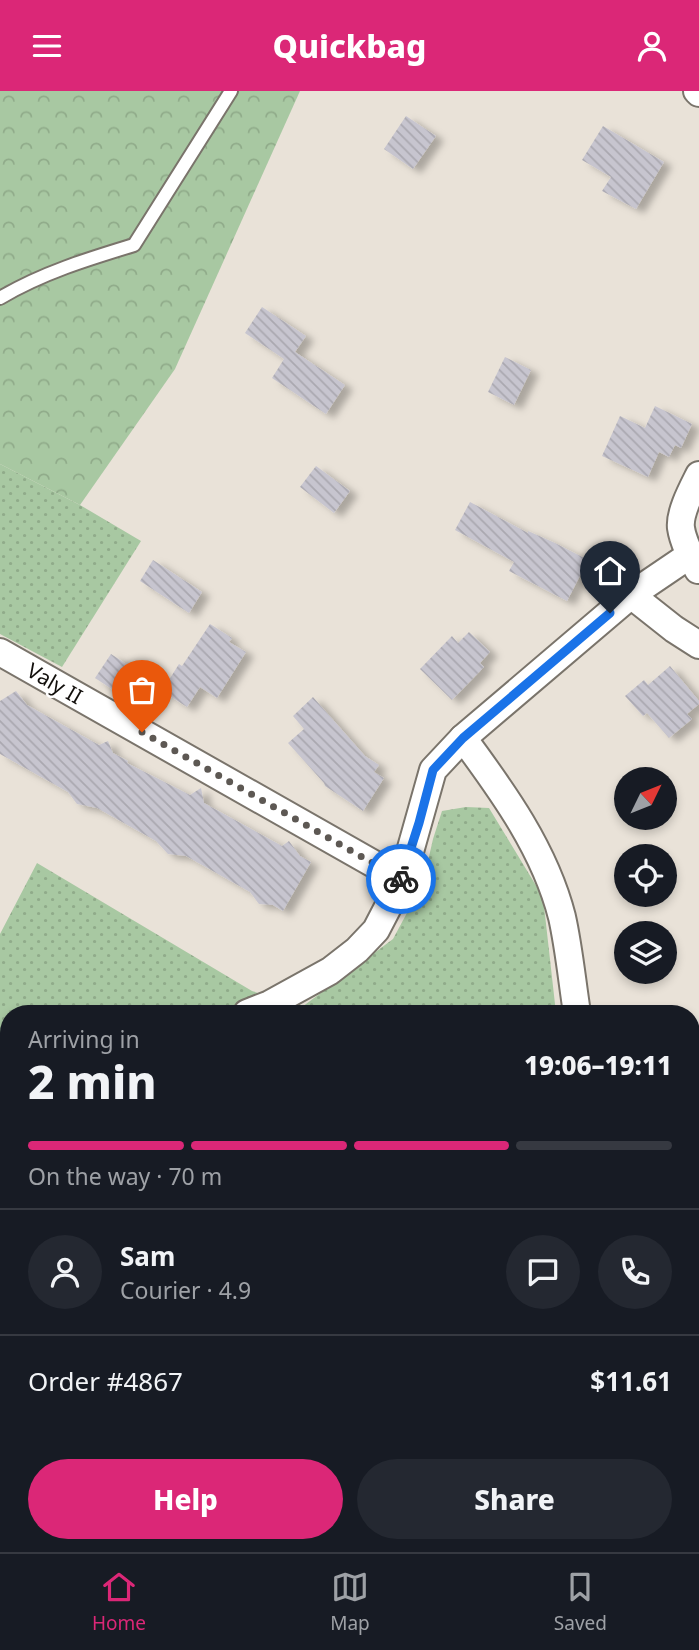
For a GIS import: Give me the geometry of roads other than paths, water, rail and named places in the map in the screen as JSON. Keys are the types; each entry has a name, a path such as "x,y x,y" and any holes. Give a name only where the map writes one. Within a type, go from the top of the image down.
{"street":[{"path":"267,1005 330,971 357,950 376,930 402,880 433,770 463,738 631,594 695,563 680,527 682,515 699,475"},
{"path":"631,594 674,629 699,645"},
{"name":"Valy II","path":"0,652 402,880"},
{"path":"463,738 502,791 535,847 551,882 562,917 576,1005"}],"lane":[{"path":"0,297 64,267 134,245 231,91"}]}
